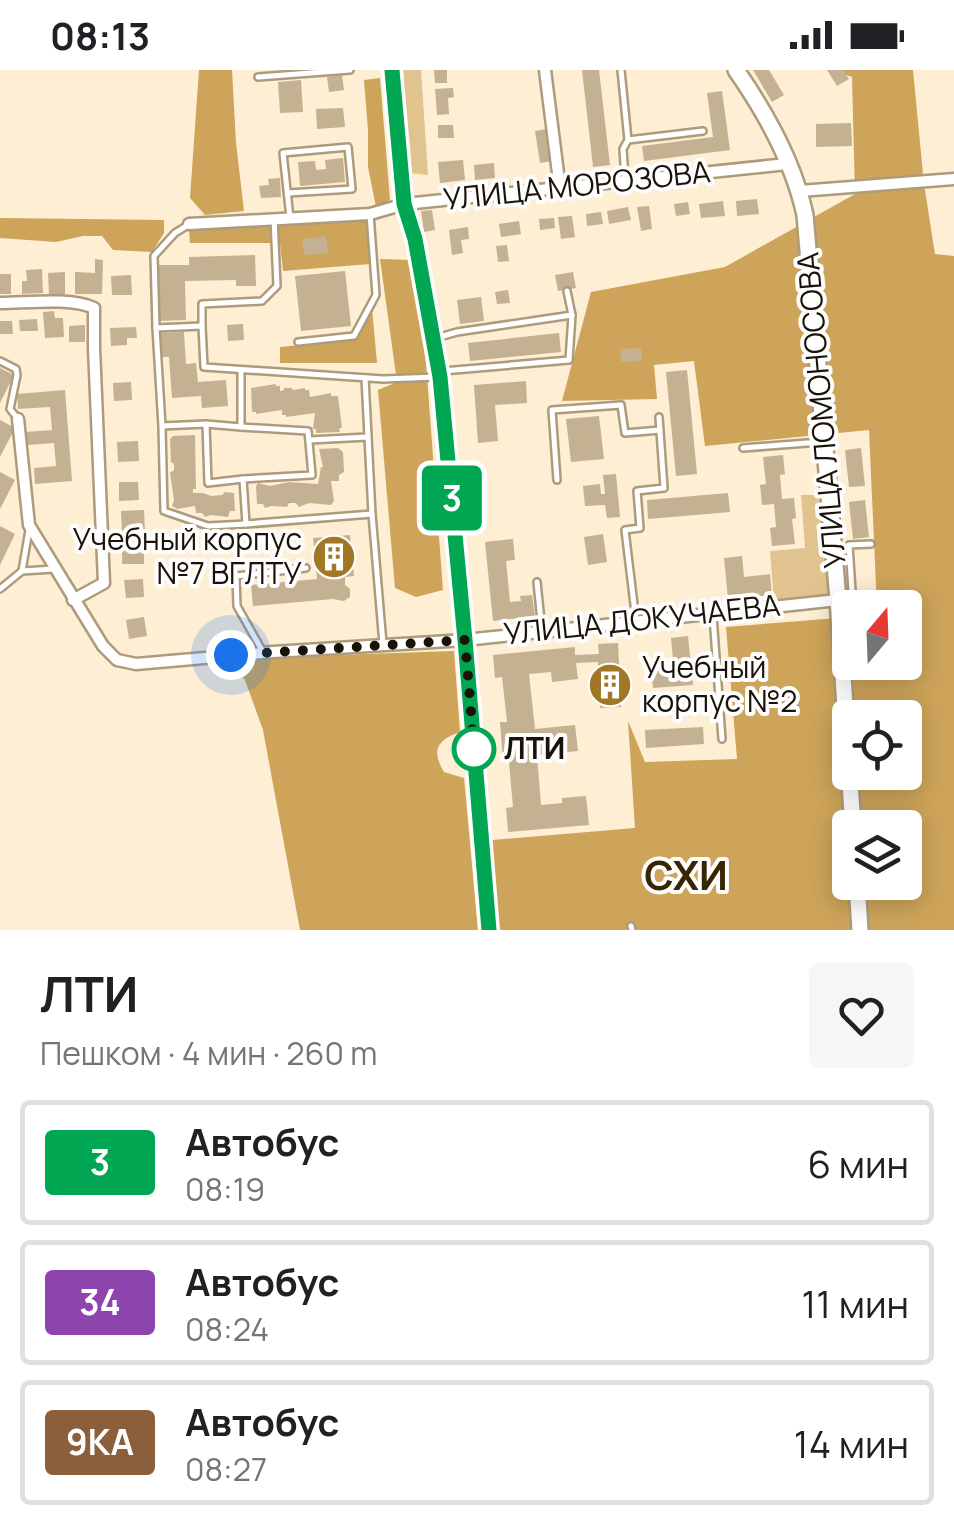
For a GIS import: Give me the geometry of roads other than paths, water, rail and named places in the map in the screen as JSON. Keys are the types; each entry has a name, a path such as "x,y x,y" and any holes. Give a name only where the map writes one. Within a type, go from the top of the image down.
{"main road":[{"path":"392,70 404,204 415,239 440,374 489,930"},
{"name":"УЛИЦА ЛОМОНОСОВА","path":"736,70 758,103 800,191 806,216 837,590"},
{"name":"УЛИЦА ЛОМОНОСОВА","path":"843,680 851,810"},
{"path":"858,900 860,930"}],"street":[{"path":"545,70 560,188"},
{"name":"УЛИЦА МОРОЗОВА","path":"189,224 370,214 404,204 787,164"},
{"path":"800,191 954,179"},
{"path":"0,303 67,302 94,308 104,582 74,600"},
{"name":"УЛИЦА ДОКУЧАЕВА","path":"18,418 30,525 54,570 116,660 136,664 465,640 832,603"}],"lane":[{"path":"258,77 350,70"},
{"path":"621,70 628,140 622,149 626,181"},
{"path":"628,140 703,131"},
{"path":"288,193 352,188 348,147 283,153 290,218"},
{"path":"298,342 354,336 376,295 370,214"},
{"path":"274,218 276,286 262,301 202,304 204,367 364,378 569,360 572,315 567,291"},
{"path":"189,224 169,238 154,256 164,510 208,526 372,514"},
{"path":"433,338 572,315"},
{"path":"156,328 202,326"},
{"path":"0,361 16,368 10,410 18,418"},
{"path":"241,370 241,427"},
{"path":"364,378 383,646"},
{"path":"557,480 552,410 621,405 624,434 660,430"},
{"path":"636,621 626,530 640,528 637,491 664,488 659,417"},
{"path":"162,426 206,424 308,431 312,475 208,483 206,424"},
{"path":"308,440 368,437"},
{"path":"743,448 824,442"},
{"path":"243,479 246,524"},
{"path":"22,571 30,525"},
{"path":"852,590 848,545 871,544"},
{"path":"263,652 238,606 236,576 306,568"},
{"path":"0,589 22,571 54,570"},
{"path":"537,582 542,631"},
{"path":"713,613 722,740"}],"place":[{"name":"Учебный корпус №7 ВГЛТУ","path":"334,557"},
{"name":"Учебный корпус №2","path":"610,685"},
{"name":"ЛТИ","path":"474,749"}],"district":[{"name":"СХИ","path":"686,876"}]}
